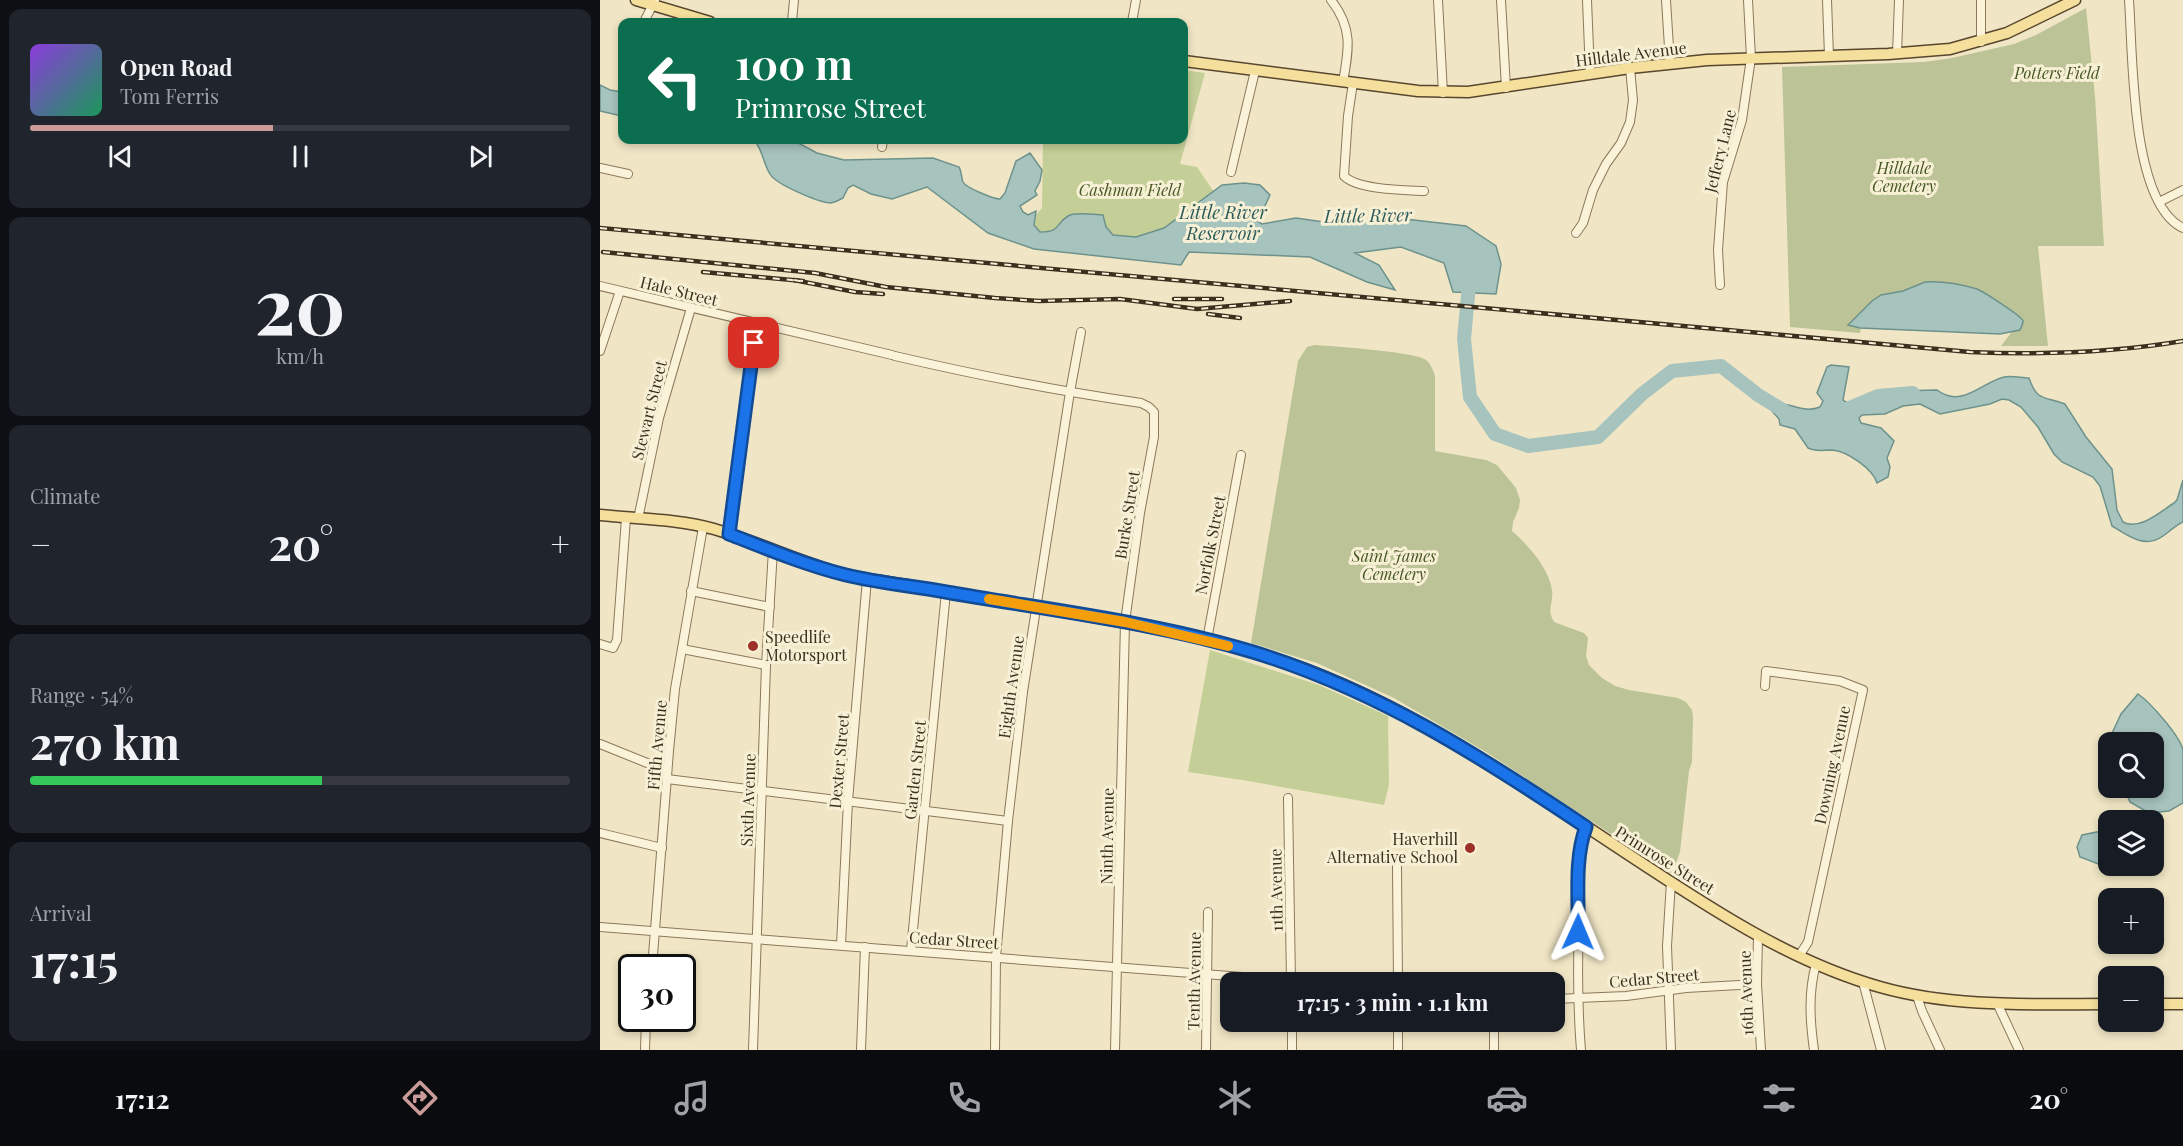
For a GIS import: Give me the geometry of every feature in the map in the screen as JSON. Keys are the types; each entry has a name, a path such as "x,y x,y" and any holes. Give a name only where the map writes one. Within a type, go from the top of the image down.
{"main road":[{"path":"636,0 654,2 690,18"},
{"name":"Hilldale Avenue","path":"1188,62 1348,83 1443,93 1468,92 1670,63 1932,51 1981,42 2020,27 2075,0"},
{"name":"Primrose Street","path":"600,515 703,527 729,534 825,569 867,579 1125,622 1252,652 1324,676 1396,709 1464,748 1758,936 1830,972 1917,996 2024,1005 2098,1004"},
{"path":"2164,1004 2183,1004"}],"street":[{"path":"792,18 794,0"},
{"path":"1133,18 1136,0"},
{"path":"1331,0 1342,16 1347,30 1348,116 1344,176 1348,180 1381,187 1424,191"},
{"path":"1438,0 1443,93"},
{"path":"1502,0 1506,88"},
{"path":"1587,0 1590,74"},
{"path":"1666,0 1670,63"},
{"name":"Jeffery Lane","path":"1720,285 1718,250 1723,182 1742,120 1750,58 1748,0"},
{"path":"1827,0 1829,56"},
{"path":"1897,54 1899,0"},
{"path":"1981,0 1981,42"},
{"path":"2129,0 2137,123 2149,183 2168,217 2183,228"},
{"path":"646,18 654,2"},
{"path":"1576,233 1583,223 1601,172 1621,143 1630,122 1633,100 1629,68"},
{"path":"1232,172 1255,71"},
{"path":"600,168 628,174"},
{"path":"2159,202 2183,190"},
{"name":"Hale Street","path":"600,286 977,375 1141,403 1154,412"},
{"path":"600,351 620,291"},
{"name":"Stewart Street","path":"600,644 613,648 617,640 632,519 690,308"},
{"path":"729,534 757,324"},
{"name":"Eighth Avenue","path":"994,1050 996,957 1008,821 1023,692 1081,332"},
{"name":"Burke Street","path":"1125,622 1140,513 1154,437 1154,412"},
{"name":"Norfolk Street","path":"1207,640 1241,455"},
{"name":"Fifth Avenue","path":"653,954 667,775 682,650 703,527"},
{"name":"Sixth Avenue","path":"753,1050 766,665 773,550"},
{"name":"Dexter Street","path":"841,945 848,801 867,579"},
{"path":"691,591 770,607"},
{"name":"Garden Street","path":"911,950 946,592"},
{"name":"Ninth Avenue","path":"1115,1050 1125,622"},
{"path":"682,650 766,665"},
{"name":"Downing Avenue","path":"1765,686 1766,671 1840,681 1863,690 1808,942 1799,956"},
{"path":"600,744 667,775 762,791 1008,821"},
{"name":"11th Avenue","path":"1288,798 1291,972"},
{"path":"1581,1050 1578,998 1579,866 1581,841 1586,827"},
{"path":"600,833 662,848"},
{"path":"1397,866 1398,972"},
{"path":"1671,882 1668,990 1671,1050"},
{"name":"Tenth Avenue","path":"1206,1050 1208,912"},
{"name":"Cedar Street","path":"600,927 1220,976"},
{"name":"16th Avenue","path":"1758,936 1757,984 1761,1050"},
{"path":"861,1050 865,947"},
{"path":"1814,1050 1810,986 1816,964"},
{"path":"1863,982 1881,1050"},
{"name":"Cedar Street","path":"1565,999 1626,996 1668,990 1757,984"},
{"path":"1917,996 1940,1050"},
{"path":"1996,1003 2019,1050"},
{"path":"645,1050 646,1032"},
{"path":"1292,1032 1292,1050"},
{"path":"1398,1032 1398,1050"},
{"path":"1494,1032 1494,1050"}],"green space":[{"name":"Hilldale Cemetery","path":"2086,8 2095,96 2104,246 2038,246 2048,346 2001,346 2018,324 1862,321 1860,333 1790,327 1782,67 1924,62 1952,58 2014,44"},
{"name":"Cashman Field","path":"1188,71 1205,73 1188,135"},
{"name":"Cashman Field","path":"1043,144 1185,144 1180,164 1197,167 1216,195 1197,214 1140,240 1034,233 1028,224 1042,208"},
{"name":"Saint James Cemetery","path":"1314,345 1407,354 1426,360 1435,376 1435,451 1486,460 1497,465 1516,488 1520,500 1512,531 1531,550 1547,573 1552,590 1550,609 1554,622 1584,633 1588,638 1586,656 1589,665 1602,678 1615,686 1629,690 1678,698 1686,702 1692,710 1692,762 1680,852 1672,874 1486,752 1394,698 1317,663 1251,643 1298,361 1307,347"},
{"path":"1210,650 1319,685 1388,716 1389,785 1384,805 1188,772"}],"water":[{"path":"600,85 618,91 618,115 600,111"},
{"name":"Little River Reservoir","path":"756,144 800,144 817,153 844,160 933,158 959,167 963,182 969,187 1000,199 1005,193 1016,161 1030,153 1042,170 1040,181 1035,191 1037,195 1020,206 1028,215 1036,211 1034,225 1040,232 1055,229 1068,216 1085,214 1103,215 1106,227 1113,235 1136,237 1164,228 1222,185 1244,183 1260,185 1270,195 1263,210 1254,219 1262,224 1296,218 1331,223 1405,219 1466,226 1496,246 1501,264 1496,294 1453,292 1444,263 1401,247 1355,253 1379,265 1395,290 1367,282 1310,257 1189,252 1181,265 1034,249 988,233 927,187 892,199 871,194 853,185 848,188 843,198 830,203 807,196 780,183 770,174"},
{"path":"1925,282 1951,283 1977,289 2021,318 2023,321 2020,330 2000,334 1860,328 1848,325 1881,295 1903,291"},
{"path":"1831,365 1849,367 1843,400 1856,404 1864,404 1916,390 1937,390 1946,395 1963,396 2004,377 2029,378 2038,395 2065,404 2086,437 2112,469 2117,510 2123,522 2136,524 2142,522 2174,503 2183,480 2183,522 2163,536 2150,541 2137,540 2112,526 2100,486 2093,477 2062,462 2021,407 2002,399 1990,404 1940,414 1920,404 1903,406 1885,414 1862,415 1859,418 1861,423 1881,428 1894,441 1887,458 1890,467 1888,477 1877,483 1865,467 1845,454 1832,450 1808,448 1795,429 1780,425 1779,419 1772,411 1774,404 1802,409 1820,407 1823,401 1817,393 1827,367"},
{"path":"2138,694 2150,704 2176,736 2183,750 2183,803 2164,812 2144,810 2130,802 2128,798 2164,798 2164,732 2113,732 2121,714"},
{"path":"2098,832 2098,864 2080,857 2077,847 2082,835"}],"waterway":[{"name":"Little River","path":"1470,274 1464,339 1470,397 1495,434 1528,446 1598,437 1642,394 1672,371 1721,366 1758,395 1789,414"},
{"name":"Little River","path":"1845,410 1878,396 1913,393"}],"railway":[{"path":"600,228 1970,352 2076,352 2183,341"},
{"path":"603,252 815,273 886,287 995,298 1039,301 1120,299 1197,309 1290,301"},
{"path":"703,272 803,281"},
{"path":"794,280 855,292 883,294"},
{"path":"1174,299 1222,299"},
{"path":"1208,314 1240,318"}],"slow traffic":[{"path":"989,599 1125,622 1228,646"}],"place":[{"name":"Speedlife Motorsport","path":"753,646"},
{"name":"Haverhill Alternative School","path":"1470,848"}],"route":[{"path":"754,343 729,534 854,577 1105,618 1231,646 1324,676 1396,709 1464,748 1586,827 1581,841 1579,866 1578,932"}],"park label":[{"name":"Potters Field","path":"2057,73"}]}
